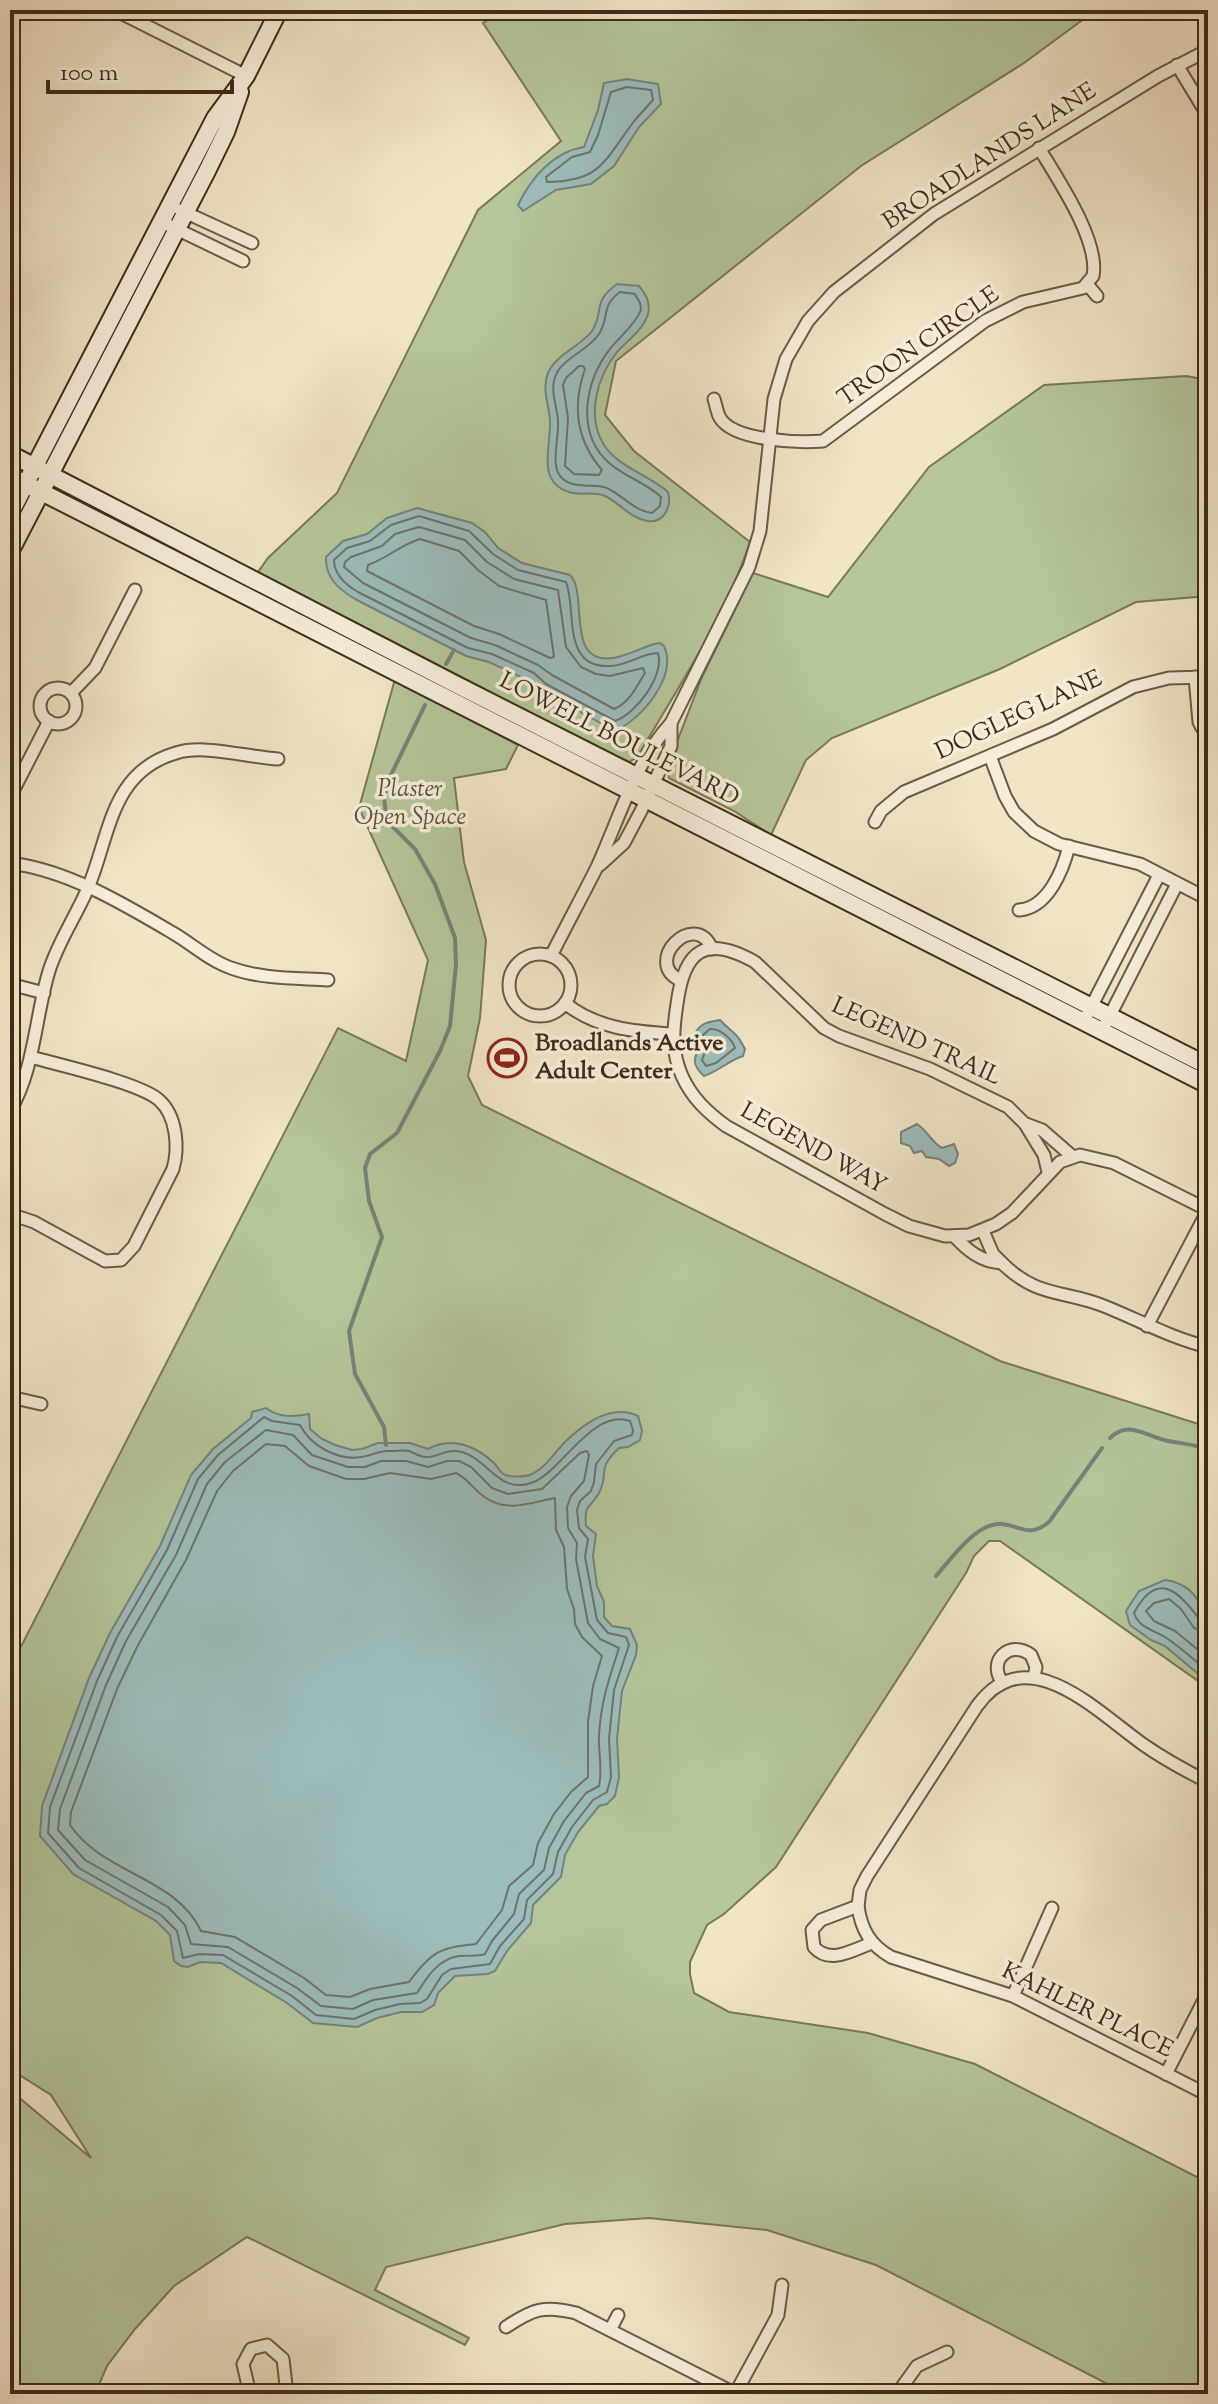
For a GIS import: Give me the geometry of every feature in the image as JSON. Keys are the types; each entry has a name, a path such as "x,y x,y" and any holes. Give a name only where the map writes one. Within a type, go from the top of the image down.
{"main road":[{"path":"10,552 177,208 226,132 246,76 279,10"},
{"path":"10,514 18,480 34,467 169,225"},
{"name":"LOWELL BOULEVARD","path":"10,454 634,784"},
{"name":"LOWELL BOULEVARD","path":"18,480 634,784 1088,1015 1208,1066"},
{"name":"LOWELL BOULEVARD","path":"1106,1023 1208,1085"}],"street":[{"path":"115,10 187,49 246,76"},
{"name":"BROADLANDS LANE","path":"551,956 655,740 671,723 749,567 760,531 774,399 786,359 802,331 822,304 909,231 1039,148 1177,65 1208,50"},
{"path":"1177,65 1208,116"},
{"path":"1039,148 1081,221 1095,266 1087,284 1097,296"},
{"path":"177,208 252,243"},
{"path":"169,225 243,261"},
{"name":"TROON CIRCLE","path":"714,399 720,419 732,429 769,438 835,442 855,417 1003,311 1044,295 1078,290 1087,284"},
{"path":"71,693 95,668 135,590"},
{"name":"DOGLEG LANE","path":"875,822 881,811 904,792 1053,729 1133,687 1169,678 1202,677 1199,722 1208,732"},
{"path":"55,688 71,693 76,709 70,719 60,724 49,721 40,708 45,693 55,688"},
{"path":"10,797 49,721"},
{"name":"BROADLANDS LANE","path":"595,870 624,843 671,746 671,723"},
{"path":"10,1111 24,1082 44,993 60,944 88,888 120,796 132,779 173,753 196,748 278,759"},
{"path":"990,756 1005,796 1020,819 1047,838 1140,864 1208,899"},
{"path":"1019,910 1042,898 1056,880 1069,846"},
{"path":"10,863 46,869 88,888 227,967 250,974 328,980"},
{"path":"1088,1015 1159,875"},
{"path":"1106,1023 1177,884"},
{"name":"LEGEND TRAIL","path":"672,1034 680,980 674,977 668,965 669,949 681,937 697,935 709,942 712,949 726,950 755,962 808,1015 839,1036 930,1069 1008,1107 1025,1124 1044,1155 1048,1172"},
{"path":"680,980 686,966 696,955 712,949"},
{"path":"530,955 551,956 566,968 571,985 565,1003 550,1014 531,1015 523,1011 511,997 510,978 521,961 530,955"},
{"path":"10,984 44,993"},
{"path":"565,1003 592,1019 615,1027 672,1034"},
{"name":"LEGEND WAY","path":"672,1034 682,1076 692,1096 710,1115 897,1220 928,1233 954,1236 983,1231 1012,1213 1048,1172"},
{"path":"10,1214 34,1222 105,1261 121,1260 134,1246 173,1169 176,1156 173,1126 167,1108 157,1098 126,1085 31,1057"},
{"name":"LEGEND TRAIL","path":"1025,1124 1042,1130 1073,1157"},
{"path":"1048,1172 1060,1162 1088,1156 1114,1163 1208,1210 1147,1326"},
{"name":"LEGEND WAY","path":"983,1231 993,1254 1038,1289 1101,1304 1182,1341 1208,1347"},
{"name":"LEGEND WAY","path":"954,1236 980,1258 991,1263 1002,1263"},
{"path":"10,1397 41,1404"},
{"path":"1003,1683 996,1671 997,1661 1012,1648 1019,1648 1031,1655 1036,1667 1034,1677"},
{"path":"858,1906 816,1924 811,1937 814,1947 826,1956 835,1957 872,1943 859,1919 858,1906 860,1890 867,1876 977,1706 988,1693 1003,1683 1034,1677 1059,1684 1165,1759 1208,1782"},
{"path":"1013,1996 1052,1908"},
{"name":"KAHLER PLACE","path":"872,1943 891,1957 1013,1996 1208,2095"},
{"path":"1166,2074 1208,1992"},
{"path":"506,2327 531,2311 545,2309 576,2313 736,2394 778,2315 782,2285"},
{"path":"610,2330 618,2315"},
{"path":"250,2394 243,2364 251,2349 267,2345 283,2359 287,2394"},
{"path":"897,2394 917,2366 947,2352"}],"green space":[{"path":"505,10 1096,10 1024,63 861,166 616,361 605,415 634,451 750,542 728,597 700,652 637,757 629,762 256,575 268,558 337,493 478,210 561,141 483,23"},
{"path":"1186,376 1208,380 1208,596 1136,602 1000,669 832,738 806,760 771,835 734,811 669,778 667,768 702,677 753,573 828,597 929,467 1044,385"},
{"name":"Plaster Open Space","path":"395,679 518,745 506,769 454,778 464,862 486,940 480,1018 468,1076 482,1105 1000,1361 1208,1427 1208,1688 1000,1541 989,1541 974,1556 776,1867 724,1914 707,1925 690,1962 690,1974 694,1993 729,2012 868,2033 975,2064 1203,2180 1208,2185 1208,2394 1125,2393 876,2265 767,2230 649,2218 565,2224 386,2267 375,2290 469,2338 465,2345 247,2237 174,2286 107,2366 95,2394 10,2394 10,2136 18,2120 10,2115 10,2090 91,2158 51,2095 10,2069 10,1668 338,1028 406,1061 428,960 359,808"}],"water":[{"path":"627,79 658,84 661,104 639,127 614,166 591,184 556,190 523,211 518,205 529,185 544,168 562,154 584,147 604,83"},
{"path":"617,284 639,286 649,310 643,325 617,352 604,373 596,397 596,422 610,453 668,492 669,503 665,513 653,521 635,517 605,496 569,492 552,480 549,472 550,422 545,386 548,373 557,361 592,331 601,302"},
{"path":"417,508 472,523 485,532 498,548 522,563 570,575 578,597 583,640 588,651 598,657 618,657 660,643 664,646 666,670 662,683 646,707 615,731 530,681 489,662 466,656 355,599 338,587 328,571 326,557 343,541 367,534 387,518"},
{"path":"720,1020 742,1043 745,1049 743,1056 704,1076 696,1065 695,1058 700,1046 693,1038 703,1024"},
{"path":"917,1124 942,1148 954,1144 958,1154 955,1163 949,1166 939,1159 926,1157 922,1151 914,1153 910,1146 901,1143 901,1132"},
{"path":"266,1408 287,1416 309,1414 310,1429 322,1439 352,1450 378,1443 410,1443 428,1449 455,1443 472,1448 494,1463 502,1473 513,1476 526,1476 537,1471 574,1433 600,1417 619,1412 638,1416 642,1431 640,1440 619,1448 607,1462 602,1486 586,1513 586,1526 596,1534 593,1556 597,1586 604,1602 604,1617 612,1626 630,1629 637,1645 622,1691 617,1739 619,1777 615,1796 607,1804 599,1806 578,1832 565,1855 561,1877 533,1905 531,1923 495,1971 455,1976 438,1993 434,2005 422,2012 401,2012 357,2027 313,2023 287,2003 221,1963 200,1962 188,1967 181,1966 174,1961 170,1935 156,1921 73,1874 40,1836 42,1806 89,1678 110,1633 160,1546 191,1475 213,1449 251,1418 252,1412"},
{"path":"1165,1580 1193,1593 1201,1605 1208,1635 1208,1682 1165,1646 1130,1625 1126,1611 1139,1591"}],"waterway":[{"path":"446,664 454,650"},
{"path":"386,1445 384,1427 355,1374 349,1331 382,1237 369,1201 365,1168 370,1154 397,1133 440,1051 450,1026 456,965 455,938 435,884 415,849 393,827 386,814 384,798 388,781 425,705"},
{"path":"1110,1438 1130,1429 1208,1450"},
{"path":"936,1576 982,1529 1000,1524 1035,1530 1049,1522 1102,1448"}],"place":[{"name":"Broadlands Active Adult Center","path":"507,1058"}]}
